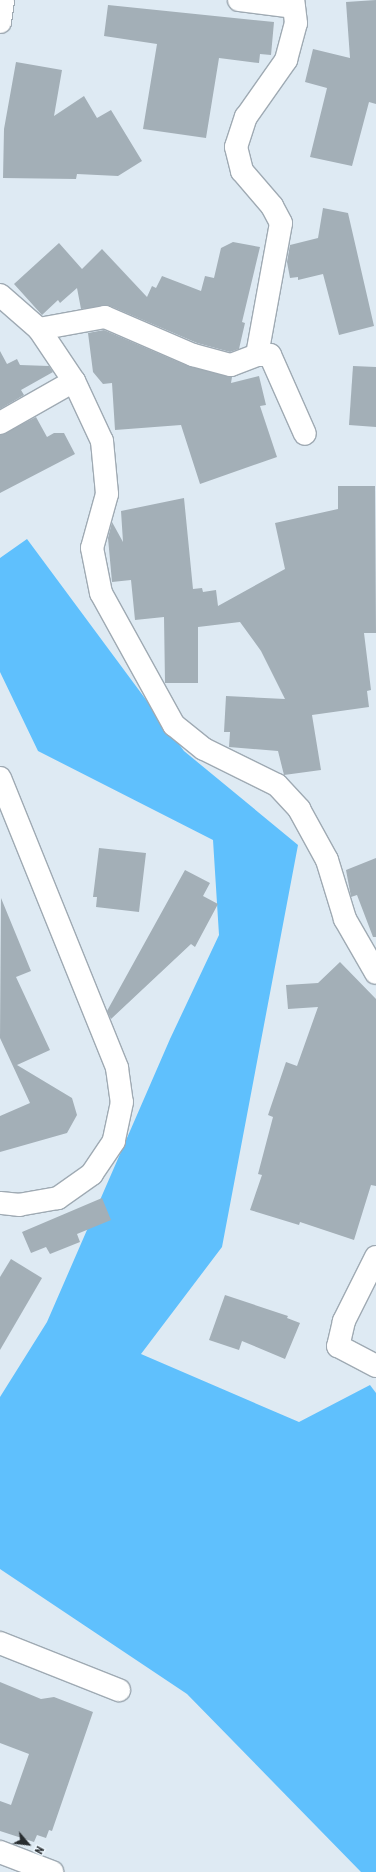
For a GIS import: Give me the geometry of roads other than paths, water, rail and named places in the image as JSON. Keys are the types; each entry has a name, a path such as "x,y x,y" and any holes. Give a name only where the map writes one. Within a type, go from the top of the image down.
{"street":[{"path":"0,22 3,0"},
{"path":"239,0 293,3 296,23 286,60 246,117 236,147 242,171 272,206 281,223 257,355"},
{"path":"0,295 39,328 74,381 102,441 107,494 92,548 101,593 174,724 204,749 277,785 299,809 327,860 345,919 376,973"},
{"path":"39,328 105,317 194,355 231,365 257,355 270,355 304,434"},
{"path":"0,423 74,381"},
{"path":"0,778 116,1068 122,1102 114,1141 92,1174 58,1198 20,1205 0,1203"},
{"path":"376,1256 344,1321 338,1346 376,1366"},
{"path":"0,1643 119,1690"},
{"path":"0,1852 52,1872"}]}
